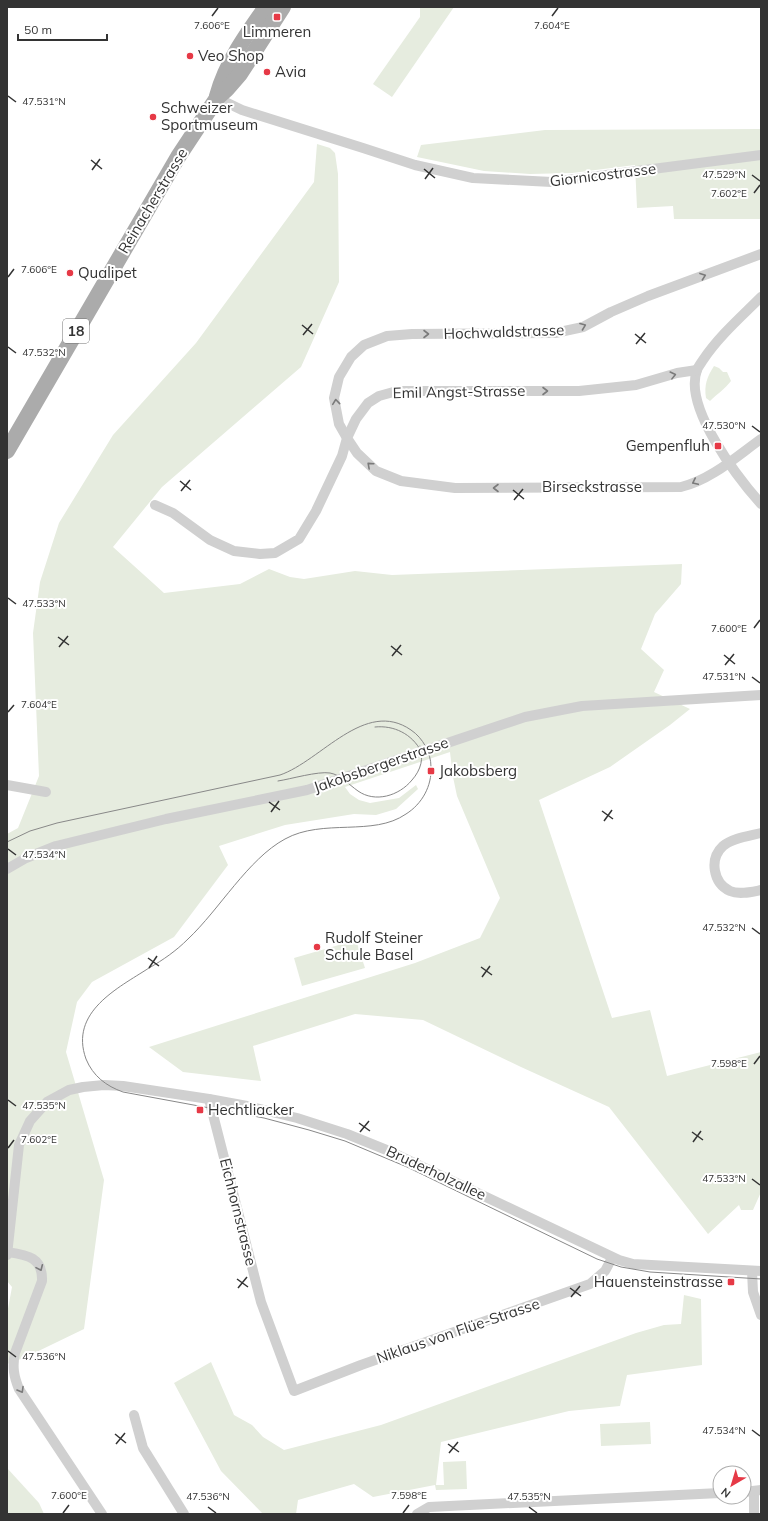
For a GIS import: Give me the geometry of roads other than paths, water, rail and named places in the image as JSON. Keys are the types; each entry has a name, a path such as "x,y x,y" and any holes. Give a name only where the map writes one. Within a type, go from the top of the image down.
{"main road":[{"name":"Reinacherstrasse","path":"217,98 226,71 242,43 266,7"},
{"name":"Reinacherstrasse","path":"7,451 178,157 217,98 240,74 283,7"}],"street":[{"name":"Giornicostrasse","path":"217,98 242,110 318,135 415,165 473,178 552,182 761,155"},
{"name":"Hochwaldstrasse","path":"347,438 339,424 334,398 339,377 351,357 364,345 387,336 412,334 555,333 583,327 611,312 648,296 761,254"},
{"path":"761,297 713,345 697,370 695,386 696,398 718,446 728,462 761,504"},
{"name":"Emil Angst-Strasse","path":"155,505 172,513 210,540 234,551 260,554 275,553 299,539 316,511 342,456 347,438 356,419 368,403 379,396 397,391 579,391 636,385 677,373 697,370"},
{"name":"Birseckstrasse","path":"347,438 357,454 376,471 401,481 455,488 681,487 691,485 700,480 761,439"},
{"name":"Jakobsbergerstrasse","path":"7,869 26,858 56,846 166,819 307,790 525,717 582,706 761,695"},
{"path":"7,785 46,792"},
{"path":"761,833 727,843 716,855 714,864 715,876 721,885 731,891 741,893 761,890"},
{"name":"Bruderholzallee","path":"8,1252 19,1145 30,1121 47,1102 69,1090 104,1085 123,1086 209,1099 297,1118 347,1134 382,1148 612,1258 633,1264 757,1271"},
{"name":"Eichhornstrasse","path":"209,1099 261,1302 294,1391"},
{"path":"7,1255 8,1252 22,1254 32,1258 38,1263 43,1274 42,1282 14,1353 12,1364 14,1377 19,1390 102,1514"},
{"name":"Niklaus von Flüe-Strasse","path":"294,1391 361,1365 590,1284 605,1271 612,1258"},
{"path":"757,1271 753,1292 761,1315"},
{"path":"134,1415 143,1448 184,1514"},
{"path":"753,1491 754,1514"},
{"path":"417,1514 429,1507 712,1493"}],"tram line":[{"path":"7,842 30,831 57,823 280,775 296,768 344,735 360,726 377,722 394,722 411,730 426,746 431,762 431,774 428,788 417,805 412,810 393,821 379,825 315,829 285,839 271,848 246,872 200,927 183,943 164,958 111,993 90,1015 84,1028 83,1042 86,1059 92,1070 101,1080 111,1087 123,1092 264,1118 345,1141 407,1167 597,1259 621,1267 650,1272 761,1279"},
{"path":"375,727 396,729 408,735 421,751"},
{"path":"278,781 312,774 330,773 341,778 365,795 372,797 386,796 394,794 407,786 415,776 420,768 422,759 420,746"}],"place":[{"name":"Limmeren","path":"277,17"},
{"name":"Veo Shop","path":"190,56"},
{"name":"Avia","path":"267,72"},
{"name":"Schweizer Sportmuseum","path":"153,117"},
{"name":"Qualipet","path":"70,273"},
{"name":"Gempenfluh","path":"718,446"},
{"name":"Jakobsberg","path":"431,771"},
{"name":"Rudolf Steiner Schule Basel","path":"317,947"},
{"name":"Hechtliacker","path":"200,1110"},
{"name":"Hauensteinstrasse","path":"731,1282"}]}
